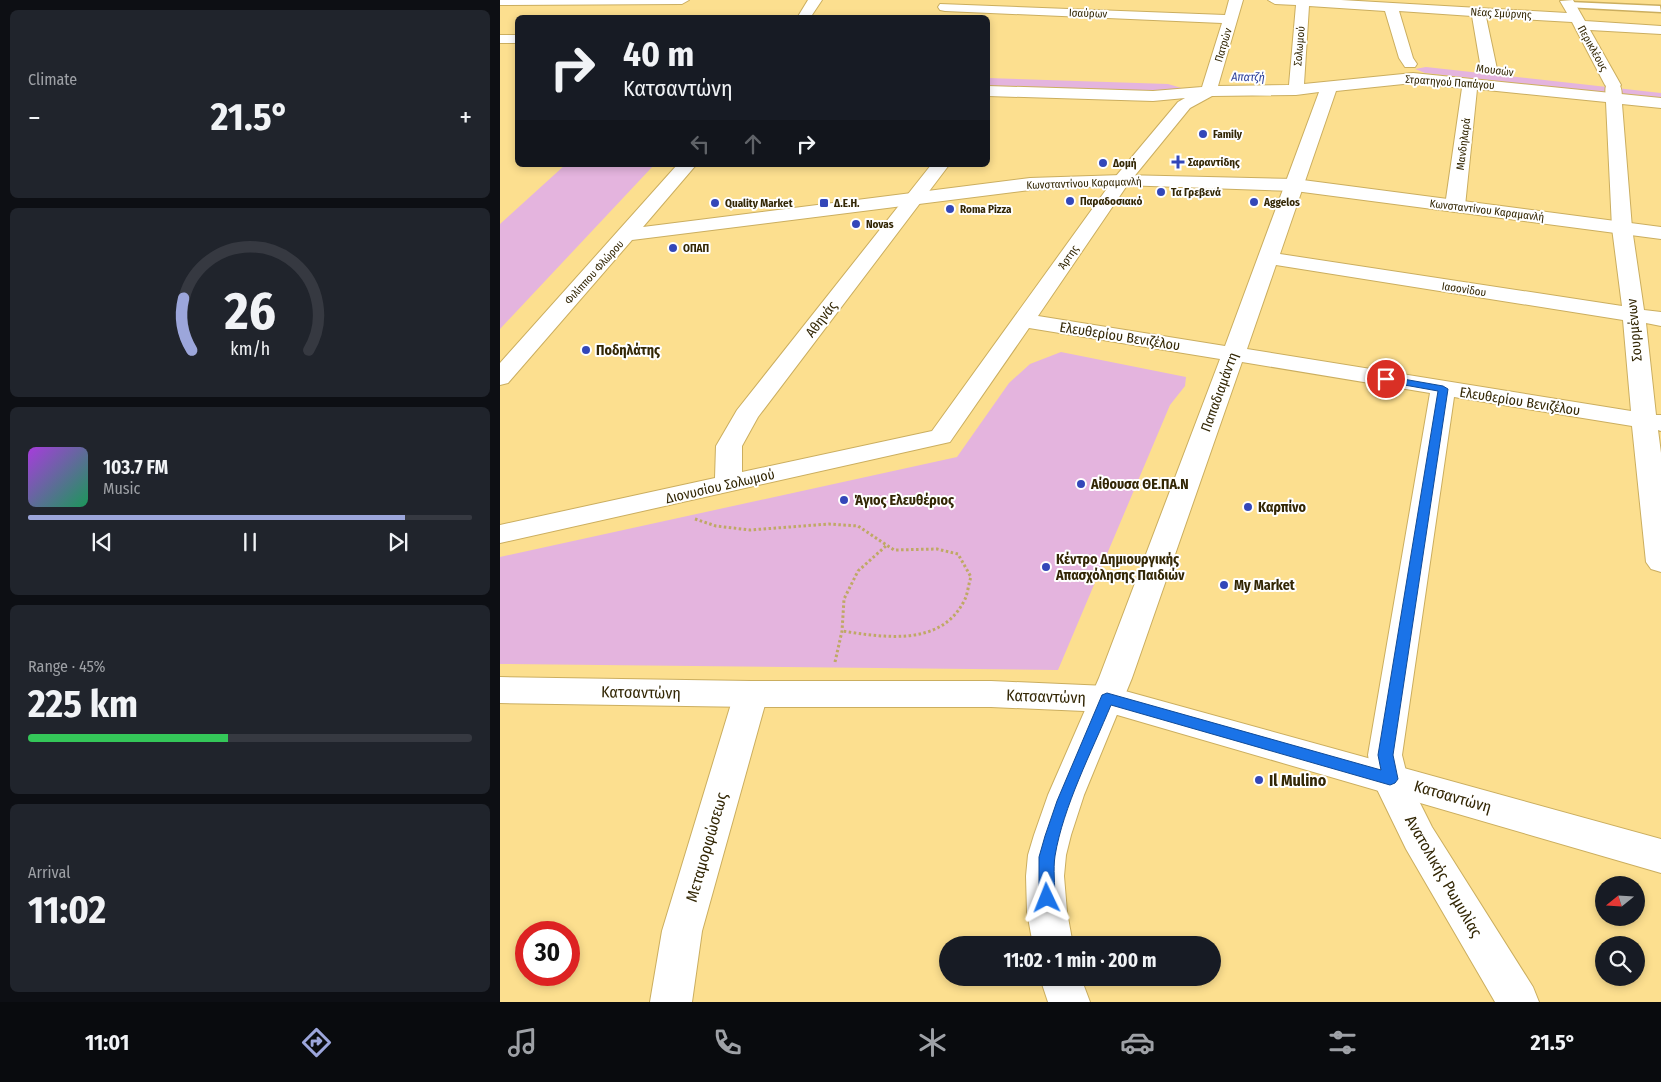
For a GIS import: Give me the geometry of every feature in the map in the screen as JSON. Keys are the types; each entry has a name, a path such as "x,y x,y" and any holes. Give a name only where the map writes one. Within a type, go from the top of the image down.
{"street":[{"path":"500,1 682,0"},
{"path":"673,12 682,0"},
{"path":"805,15 815,0"},
{"name":"Νέας Σμύρνης","path":"1275,0 1478,12 1573,12 1661,30"},
{"name":"Πατρών","path":"1209,90 1231,19 1233,1"},
{"name":"Σολωμού","path":"1296,90 1303,1"},
{"path":"1391,7 1406,58 1410,64"},
{"name":"Ισαύρων","path":"944,8 1231,19"},
{"name":"Μανδηλαρά","path":"1455,206 1478,73 1478,12"},
{"name":"Περικλέους","path":"1573,12 1613,89"},
{"path":"500,39 515,40"},
{"path":"1331,86 1410,64 1428,63"},
{"name":"Μουσών","path":"1478,73 1508,71"},
{"name":"Στρατηγού Παπάγου","path":"990,79 998,89 1153,96 1209,90 1296,90 1395,79 1424,79 1478,73 1613,89 1661,103"},
{"name":"Στρατηγού Παπάγου","path":"998,89 1096,79"},
{"name":"Στρατηγού Παπάγου","path":"1162,80 1209,90"},
{"path":"1584,80 1613,89 1661,88"},
{"name":"Παπαδιαμάντη","path":"1051,936 1047,857 1064,801 1107,698 1295,185 1326,93 1331,86"},
{"name":"Σουρμένων","path":"1613,89 1622,228 1632,314 1652,422 1661,562"},
{"name":"Άρτης","path":"941,437 1122,180 1184,104 1209,90"},
{"name":"Φιλίππου Φλώρου","path":"500,378 685,167"},
{"name":"Αθηνάς","path":"728,484 728,446 746,415 938,167"},
{"name":"Κωνσταντίνου Καραμανλή","path":"627,235 1030,184 1122,180 1295,185 1661,232"},
{"name":"Ιασoνίδου","path":"1268,258 1661,319"},
{"name":"Ελευθερίου Βενιζέλου","path":"1023,320 1652,422"},
{"name":"Ανατολικής Ρωμυλίας","path":"1443,389 1385,755 1390,779 1419,838 1518,1002"},
{"name":"Διονυσίου Σολωμού","path":"500,534 941,437"},
{"name":"Κατσαντώνη","path":"500,690 751,694 991,694 1107,698 1661,856"},
{"name":"Μεταμορφώσεως","path":"671,1002 682,931 751,694"},
{"path":"1063,986 1068,1002"}],"lane":[{"path":"1573,12 1660,9"}],"path":[{"path":"669,497 686,517 716,526 750,530 829,524 858,526 887,545 894,550 936,549 958,554 971,577 964,603 946,625 919,636 872,636 842,631 844,599 855,578 868,560 887,545"}],"shaded area":[{"path":"1426,67 1661,93 1661,99 1425,73 1415,69"},
{"path":"990,78 1168,84 1185,89 1165,94 990,86"},
{"path":"563,167 652,167 500,329 500,224"},
{"path":"1061,352 1186,377 1185,386 1170,405 1058,670 500,664 500,557 957,457 1009,383 1030,364"}],"place":[{"name":"Family","path":"1203,134"},
{"name":"Σαραντίδης","path":"1178,162"},
{"name":"Δομή","path":"1103,163"},
{"name":"Τα Γρεβενά","path":"1161,192"},
{"name":"Παραδοσιακό","path":"1070,201"},
{"name":"Aggelos","path":"1254,202"},
{"name":"Quality Market","path":"715,203"},
{"name":"Δ.Ε.Η.","path":"824,203"},
{"name":"Roma Pizza","path":"950,209"},
{"name":"Novas","path":"856,224"},
{"name":"ΟΠΑΠ","path":"673,248"},
{"name":"Ποδηλάτης","path":"586,350"},
{"name":"Αίθουσα ΘΕ.ΠΑ.Ν","path":"1081,484"},
{"name":"Άγιος Ελευθέριος","path":"844,500"},
{"name":"Καρπίνο","path":"1248,507"},
{"name":"Κέντρο Δημιουργικής Απασχόλησης Παιδιών","path":"1046,567"},
{"name":"My Market","path":"1224,585"},
{"name":"Il Mulino","path":"1259,780"}],"route":[{"path":"1047,898 1047,857 1053,836 1064,801 1107,698 1390,779 1385,755 1443,389 1386,379"}],"water label":[{"name":"Απατζή","path":"1248,77"}]}
